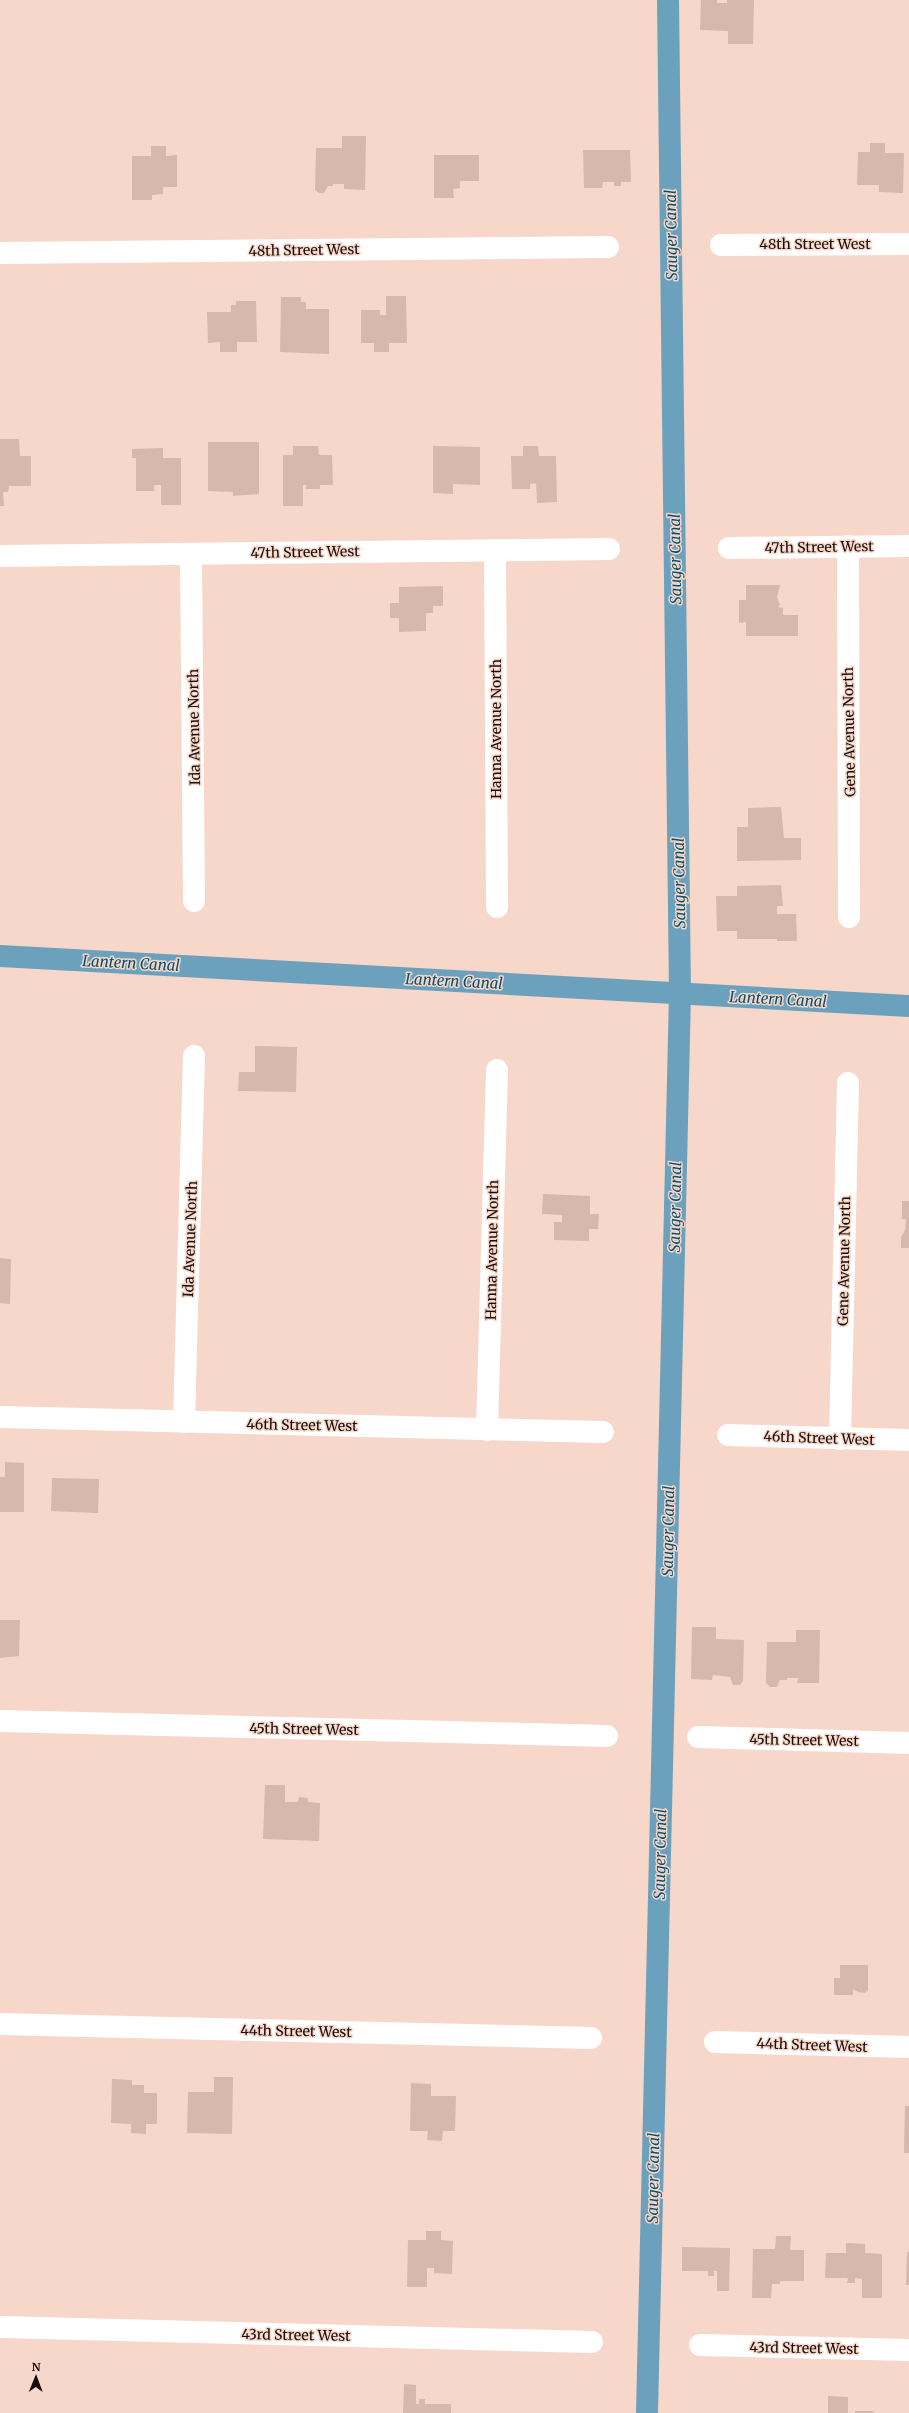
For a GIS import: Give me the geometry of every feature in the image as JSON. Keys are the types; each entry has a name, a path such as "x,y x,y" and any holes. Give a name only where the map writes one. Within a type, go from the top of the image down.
{"street":[{"name":"48th Street West","path":"721,244 909,244"},
{"name":"48th Street West","path":"0,253 608,247"},
{"name":"Gene Avenue North","path":"848,546 849,917"},
{"name":"47th Street West","path":"729,548 909,546"},
{"name":"47th Street West","path":"0,556 609,549"},
{"name":"Hanna Avenue North","path":"495,550 497,907"},
{"name":"Ida Avenue North","path":"191,554 194,901"},
{"name":"Ida Avenue North","path":"184,1422 194,1056"},
{"name":"Hanna Avenue North","path":"487,1430 497,1070"},
{"name":"Gene Avenue North","path":"840,1439 848,1083"},
{"name":"46th Street West","path":"0,1417 603,1432"},
{"name":"46th Street West","path":"728,1435 909,1440"},
{"name":"45th Street West","path":"0,1721 607,1736"},
{"name":"45th Street West","path":"698,1737 909,1743"},
{"name":"44th Street West","path":"0,2024 591,2038"},
{"name":"44th Street West","path":"715,2042 909,2048"},
{"name":"43rd Street West","path":"0,2327 592,2342"},
{"name":"43rd Street West","path":"700,2345 909,2350"}],"building":[{"path":"701,0 717,0 717,3 727,3 727,0 754,0 753,44 728,44 728,31 700,30"},
{"path":"342,136 366,136 365,190 344,189 344,184 333,184 333,186 328,186 324,193 319,193 315,190 316,148 342,148"},
{"path":"870,143 885,143 885,153 904,153 903,193 879,192 879,185 857,185 858,152 870,152"},
{"path":"151,146 166,146 166,156 177,155 177,187 163,187 163,194 152,195 152,200 132,200 132,156 151,156"},
{"path":"583,150 630,150 631,182 621,182 621,186 614,186 614,182 603,182 602,188 584,188"},
{"path":"434,155 479,155 479,181 460,181 460,188 453,189 454,198 434,198"},
{"path":"386,296 406,296 407,343 389,343 389,352 374,352 374,343 361,343 361,310 380,310 380,315 386,315"},
{"path":"281,297 301,297 301,302 306,302 306,309 329,309 329,354 280,352"},
{"path":"236,301 256,301 257,342 237,342 237,352 220,352 220,342 208,343 207,312 231,312 231,305 236,305"},
{"path":"0,439 19,439 20,456 31,456 31,486 9,486 8,492 3,492 4,506 0,506"},
{"path":"208,442 259,442 259,494 233,496 233,492 208,491"},
{"path":"293,446 318,446 319,455 332,455 333,485 320,485 320,489 306,489 306,485 303,485 303,506 283,506 283,455 293,455"},
{"path":"433,446 480,447 480,485 453,484 453,494 433,493"},
{"path":"523,446 538,446 539,456 556,456 557,502 537,503 536,483 530,484 530,489 512,489 511,456 523,456"},
{"path":"163,448 163,458 181,458 181,505 161,505 161,485 154,485 154,491 136,491 136,458 132,458 132,449"},
{"path":"746,585 780,585 777,597 780,605 778,607 783,608 783,615 798,615 798,636 746,636 746,622 739,623 739,600 746,600"},
{"path":"443,586 443,606 433,606 433,613 426,613 426,631 399,632 399,618 390,618 390,603 399,603 399,587"},
{"path":"781,807 784,838 801,838 801,860 737,861 737,827 748,827 748,808"},
{"path":"781,885 783,906 777,906 777,914 796,914 797,941 777,941 777,939 737,939 737,931 717,931 716,896 737,896 737,886"},
{"path":"255,1046 297,1047 296,1092 238,1091 239,1072 255,1072"},
{"path":"543,1194 590,1196 590,1214 599,1214 598,1229 589,1229 589,1241 554,1240 554,1222 562,1222 562,1215 542,1214"},
{"path":"902,1201 909,1201 909,1248 901,1248 901,1237 905,1230 906,1219 902,1219"},
{"path":"0,1258 11,1259 10,1304 0,1303"},
{"path":"5,1462 24,1463 24,1512 0,1512 0,1477 5,1477"},
{"path":"52,1478 99,1479 98,1513 51,1511"},
{"path":"0,1620 20,1620 19,1656 0,1658"},
{"path":"692,1627 716,1627 716,1639 744,1640 743,1681 740,1685 733,1685 730,1677 723,1676 713,1675 712,1680 691,1679"},
{"path":"796,1630 820,1630 819,1683 797,1683 798,1678 787,1678 787,1680 780,1680 777,1687 770,1687 766,1683 767,1642 796,1642"},
{"path":"265,1785 285,1785 285,1802 298,1802 299,1797 308,1798 308,1802 320,1803 319,1841 263,1839"},
{"path":"840,1965 868,1965 868,1990 865,1993 858,1992 853,1989 853,1995 834,1995 834,1978 840,1978"},
{"path":"214,2077 233,2077 232,2134 187,2133 188,2092 214,2092"},
{"path":"112,2079 132,2080 132,2085 144,2085 144,2093 157,2093 157,2124 146,2124 146,2134 131,2133 131,2124 111,2123"},
{"path":"411,2083 431,2084 431,2096 456,2096 455,2131 443,2131 442,2141 427,2140 428,2131 410,2131"},
{"path":"905,2106 909,2106 909,2153 904,2153"},
{"path":"426,2231 441,2231 441,2240 453,2241 452,2274 434,2273 434,2268 427,2268 427,2287 407,2287 408,2240 426,2240"},
{"path":"776,2236 791,2236 790,2250 804,2250 804,2281 780,2281 780,2284 772,2284 771,2298 752,2298 753,2249 775,2249"},
{"path":"846,2243 865,2244 865,2253 882,2254 882,2298 862,2298 862,2279 855,2278 855,2283 847,2283 848,2278 825,2278 826,2253 846,2253"},
{"path":"682,2247 730,2248 729,2291 717,2291 717,2271 714,2271 714,2276 708,2276 708,2271 682,2271"},
{"path":"907,2252 909,2252 909,2285 906,2285"},
{"path":"404,2384 416,2385 416,2404 419,2404 419,2399 425,2399 425,2404 451,2404 451,2413 403,2413"},
{"path":"828,2396 848,2397 848,2413 828,2413"},
{"path":"855,2411 874,2411 873,2413 855,2413"}],"waterway":[{"name":"Sauger Canal","path":"647,2413 680,993 668,0"},
{"name":"Lantern Canal","path":"0,956 909,1006"}]}
